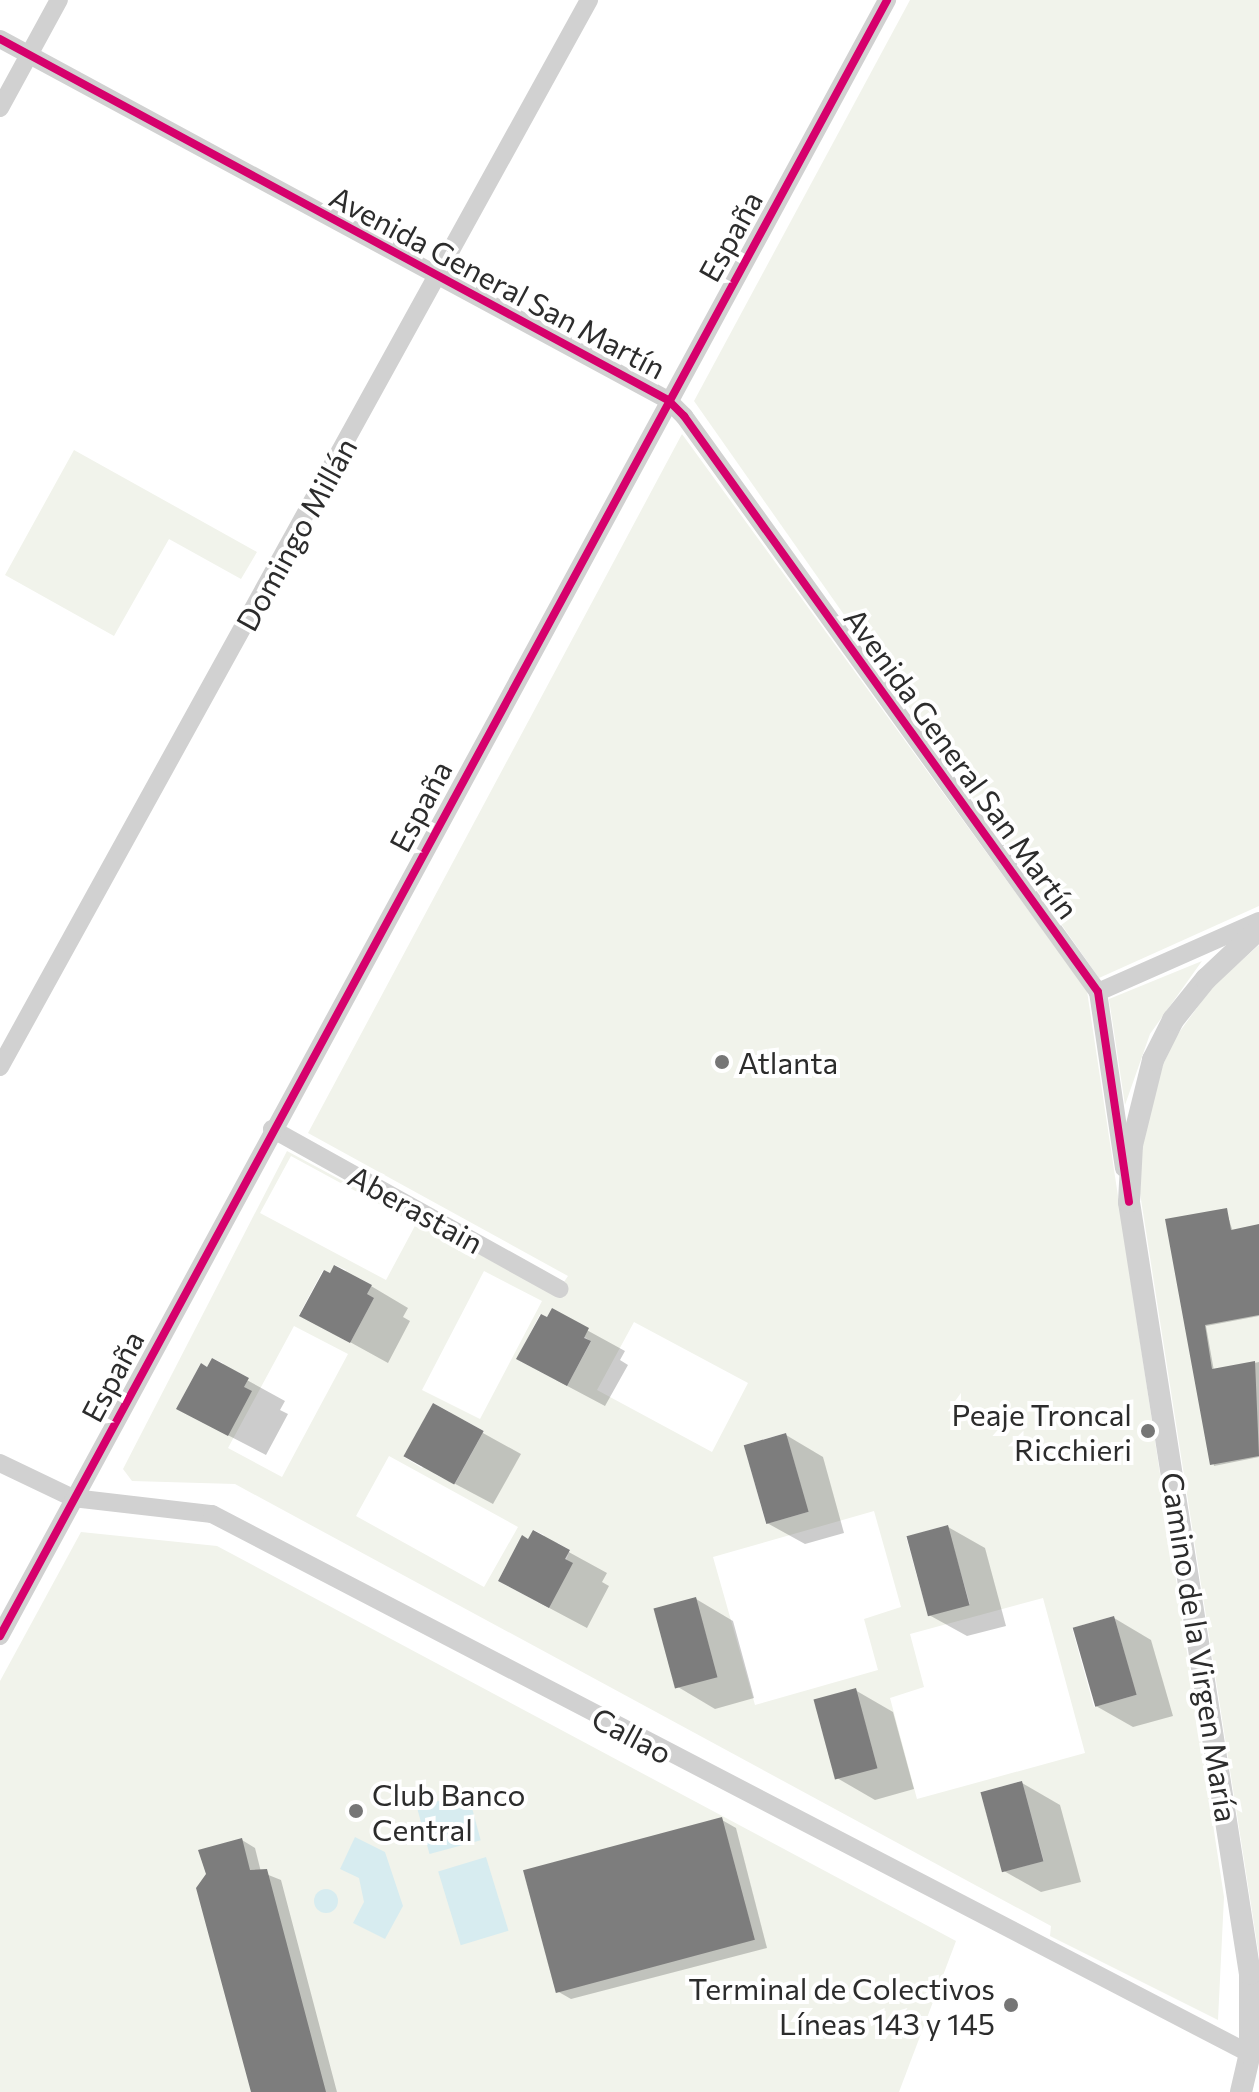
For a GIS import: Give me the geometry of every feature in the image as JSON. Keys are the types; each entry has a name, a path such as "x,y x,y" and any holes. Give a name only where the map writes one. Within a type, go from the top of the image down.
{"street":[{"path":"0,108 59,0"},
{"name":"Domingo Millán","path":"2,1056 589,0"},
{"name":"España","path":"0,1636 272,1129 887,0"},
{"name":"Avenida General San Martín","path":"0,39 668,400 1098,992"},
{"path":"1098,992 1259,921"},
{"name":"Camino de la Virgen María","path":"1129,1202 1132,1145 1153,1060 1181,1010 1233,950 1259,929"},
{"name":"Camino de la Virgen María","path":"1098,992 1250,1974 1250,2054 1241,2092"},
{"name":"Aberastain","path":"272,1129 559,1289"},
{"name":"Callao","path":"0,1463 73,1498 212,1514 1250,2054"}],"shaded area":[{"path":"910,0 1259,0 1259,906 1099,978 694,401"},
{"name":"Atlanta","path":"682,434 1087,991 1224,1897 1218,2020 1050,1936 1051,1926 235,1484 132,1481 123,1469 287,1151 555,1295 568,1276 308,1133","holes":["291,1156 416,1224 386,1280 260,1213","335,1265 346,1270 340,1282 353,1289 359,1278 372,1285 367,1294 374,1298 350,1343 299,1315 323,1270 330,1273","484,1271 542,1301 480,1419 422,1390","552,1308 591,1342 567,1386 517,1359 540,1314 547,1317","634,1322 748,1383 712,1452 597,1390","294,1326 348,1354 282,1477 228,1448","212,1358 223,1363 230,1382 236,1371 249,1378 244,1387 177,1408 201,1363 207,1367","433,1403 450,1412 444,1424 464,1420 484,1431 455,1484 436,1475 428,1458 422,1468 404,1457","786,1433 808,1512 766,1524 744,1445","389,1456 518,1527 484,1587 356,1516","874,1511 901,1607 864,1619 878,1670 755,1705 713,1557","947,1525 970,1604 928,1616 906,1537","534,1530 544,1535 538,1547 558,1543 570,1550 549,1608 498,1581 522,1536 528,1539","1043,1598 1085,1753 917,1799 890,1698 924,1687 910,1634","1114,1616 1136,1695 1094,1707 1072,1628","1022,1781 1044,1861 1002,1872 981,1792"]},
{"path":"74,450 257,552 241,579 169,539 114,636 5,575"},
{"path":"1259,945 1259,1956 1140,1193 1142,1145 1159,1074 1175,1038 1213,986"},
{"path":"1202,961 1150,1034 1125,1105 1109,999"},
{"name":"Club Banco Central","path":"81,1532 217,1546 956,1941 899,2092 0,2092 0,1681"},
{"path":"468,1793 481,1840 429,1854 417,1807"},
{"path":"355,1837 385,1852 403,1906 385,1939 353,1923 364,1902 359,1878 340,1869"},
{"path":"486,1857 509,1931 461,1945 438,1872"},
{"path":"326,1889 335,1892 338,1901 335,1910 326,1913 317,1910 314,1901 317,1892"}],"building":[{"path":"1227,1208 1231,1230 1259,1224 1259,1315 1205,1325 1212,1369 1255,1361 1259,1456 1210,1465 1165,1219"},
{"path":"334,1265 372,1285 367,1294 374,1298 350,1343 299,1316 324,1270 330,1273"},
{"path":"552,1308 589,1328 584,1338 591,1341 567,1386 516,1359 541,1314 547,1317"},
{"path":"212,1358 249,1378 244,1387 252,1391 228,1436 176,1409 201,1363 207,1367"},
{"path":"433,1403 484,1431 454,1484 403,1456"},
{"path":"786,1433 809,1512 766,1524 744,1445"},
{"path":"948,1525 969,1605 928,1616 906,1536"},
{"path":"533,1530 570,1550 565,1559 573,1563 549,1608 498,1581 522,1535 528,1539"},
{"path":"696,1597 717,1677 675,1689 653,1608"},
{"path":"1114,1616 1137,1695 1095,1707 1073,1628"},
{"path":"856,1688 877,1768 835,1780 813,1699"},
{"path":"1022,1781 1043,1861 1002,1872 980,1792"},
{"path":"722,1817 755,1940 556,1993 523,1870"},
{"path":"242,1838 250,1870 267,1869 326,2092 251,2092 196,1888 206,1874 198,1850"}],"cycle path":[{"path":"0,1636 887,0"},
{"path":"0,39 668,400 684,416 1098,992 1129,1202"}],"place":[{"name":"Atlanta","path":"722,1062"},
{"name":"Peaje Troncal Ricchieri","path":"1148,1431"},
{"name":"Club Banco Central","path":"356,1811"},
{"name":"Terminal de Colectivos Líneas 143 y 145","path":"1011,2005"}]}
